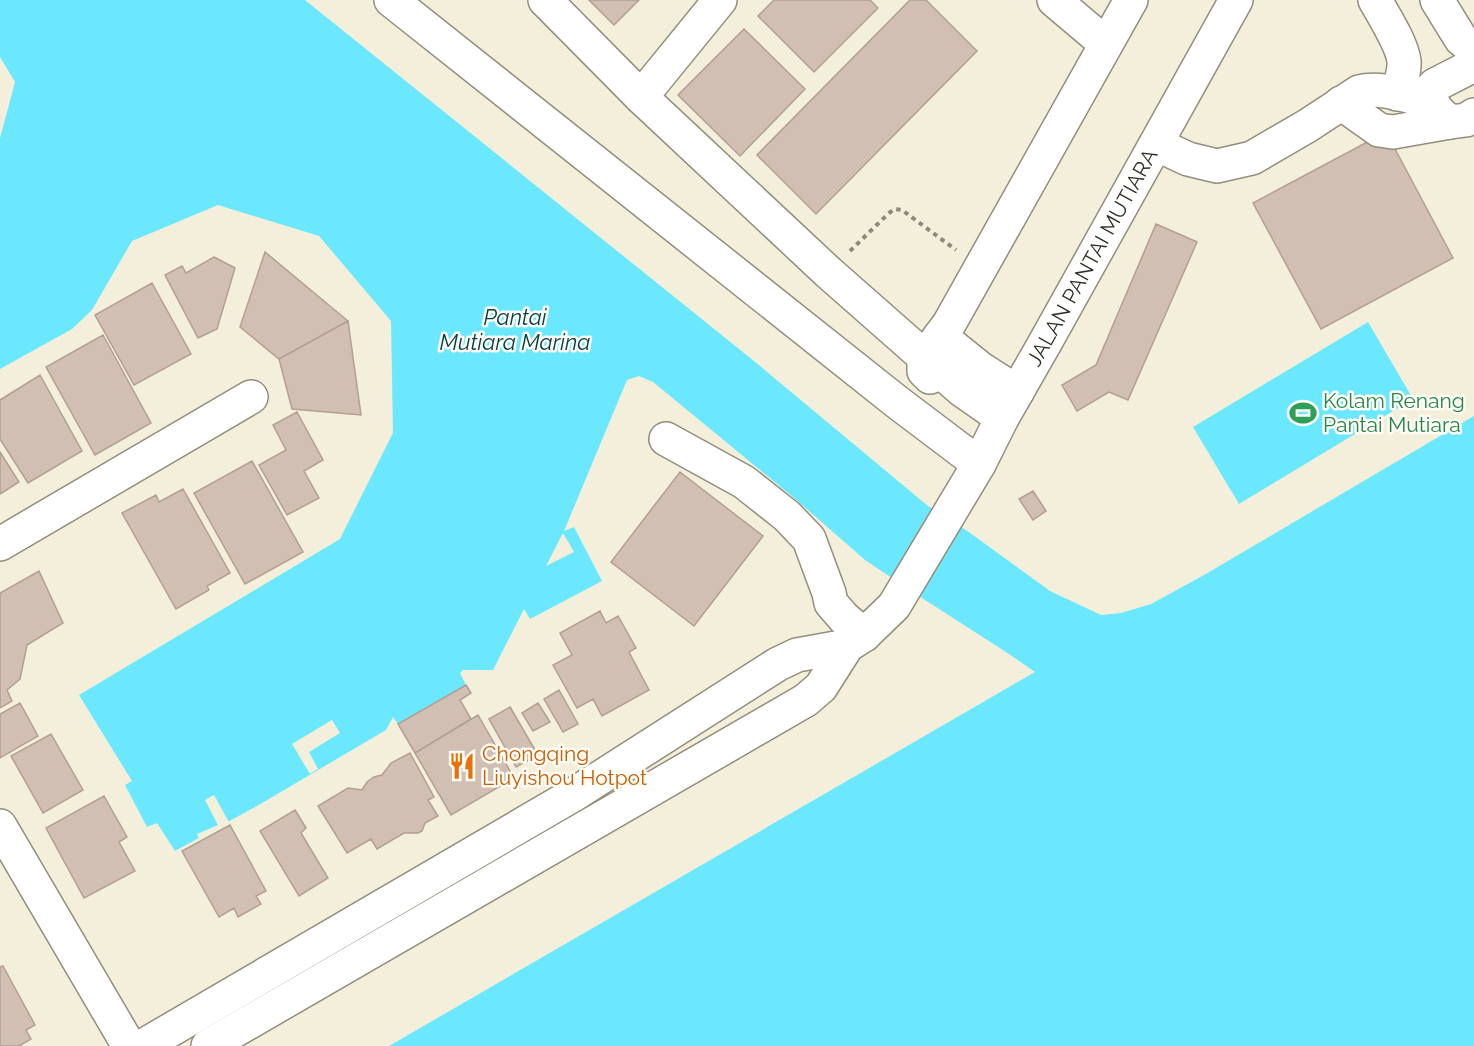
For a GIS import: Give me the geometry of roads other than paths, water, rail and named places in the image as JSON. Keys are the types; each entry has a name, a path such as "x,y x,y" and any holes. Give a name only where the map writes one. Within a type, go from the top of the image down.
{"street":[{"path":"391,0 887,394 979,464"},
{"path":"544,0 641,97 828,272 938,339 991,358 1009,405"},
{"path":"641,97 720,0"},
{"path":"1054,0 1106,44"},
{"path":"938,339 981,268 1131,0"},
{"name":"JALAN PANTAI MUTIARA","path":"208,1046 806,700 821,687 855,640 894,606 979,464 1009,405 1236,0"},
{"path":"1375,0 1404,60 1397,94"},
{"path":"1437,0 1461,39 1474,48"},
{"path":"1451,0 1471,35 1474,48"},
{"path":"1452,113 1429,91 1435,85 1474,65"},
{"path":"1156,144 1188,159 1217,166 1252,158 1359,92 1367,90 1397,94 1452,113"},
{"path":"1341,104 1379,130 1393,132 1452,113"},
{"path":"938,339 962,390 1009,405"},
{"path":"0,544 251,398"},
{"path":"143,1046 573,795 778,664 797,655 855,640 844,618 831,603 809,539 787,516 744,482 666,439"},
{"path":"0,826 129,1046"}],"water":[{"name":"Pantai Mutiara Marina","path":"0,0 305,0 754,361 928,506 966,530 1050,591 1101,615 1121,613 1151,604 1474,416 1474,1046 389,1046 1035,672 865,560 793,497 653,382 639,376 627,380 564,531 574,527 602,581 530,619 524,609 493,670 463,670 460,673 466,685 398,724 393,717 386,730 175,851 157,823 147,827 125,785 132,781 79,695 340,539 393,433 391,321 319,236 218,205 132,241 92,310 72,329 0,369 0,138 15,82 0,57","holes":["563,533 574,552 546,566"]},
{"name":"Kolam Renang Pantai Mutiara","path":"1368,322 1413,399 1239,504 1193,427"}],"place":[{"name":"Kolam Renang Pantai Mutiara","path":"1303,413"},
{"name":"Chongqing Liuyishou Hotpot","path":"462,766"}]}
